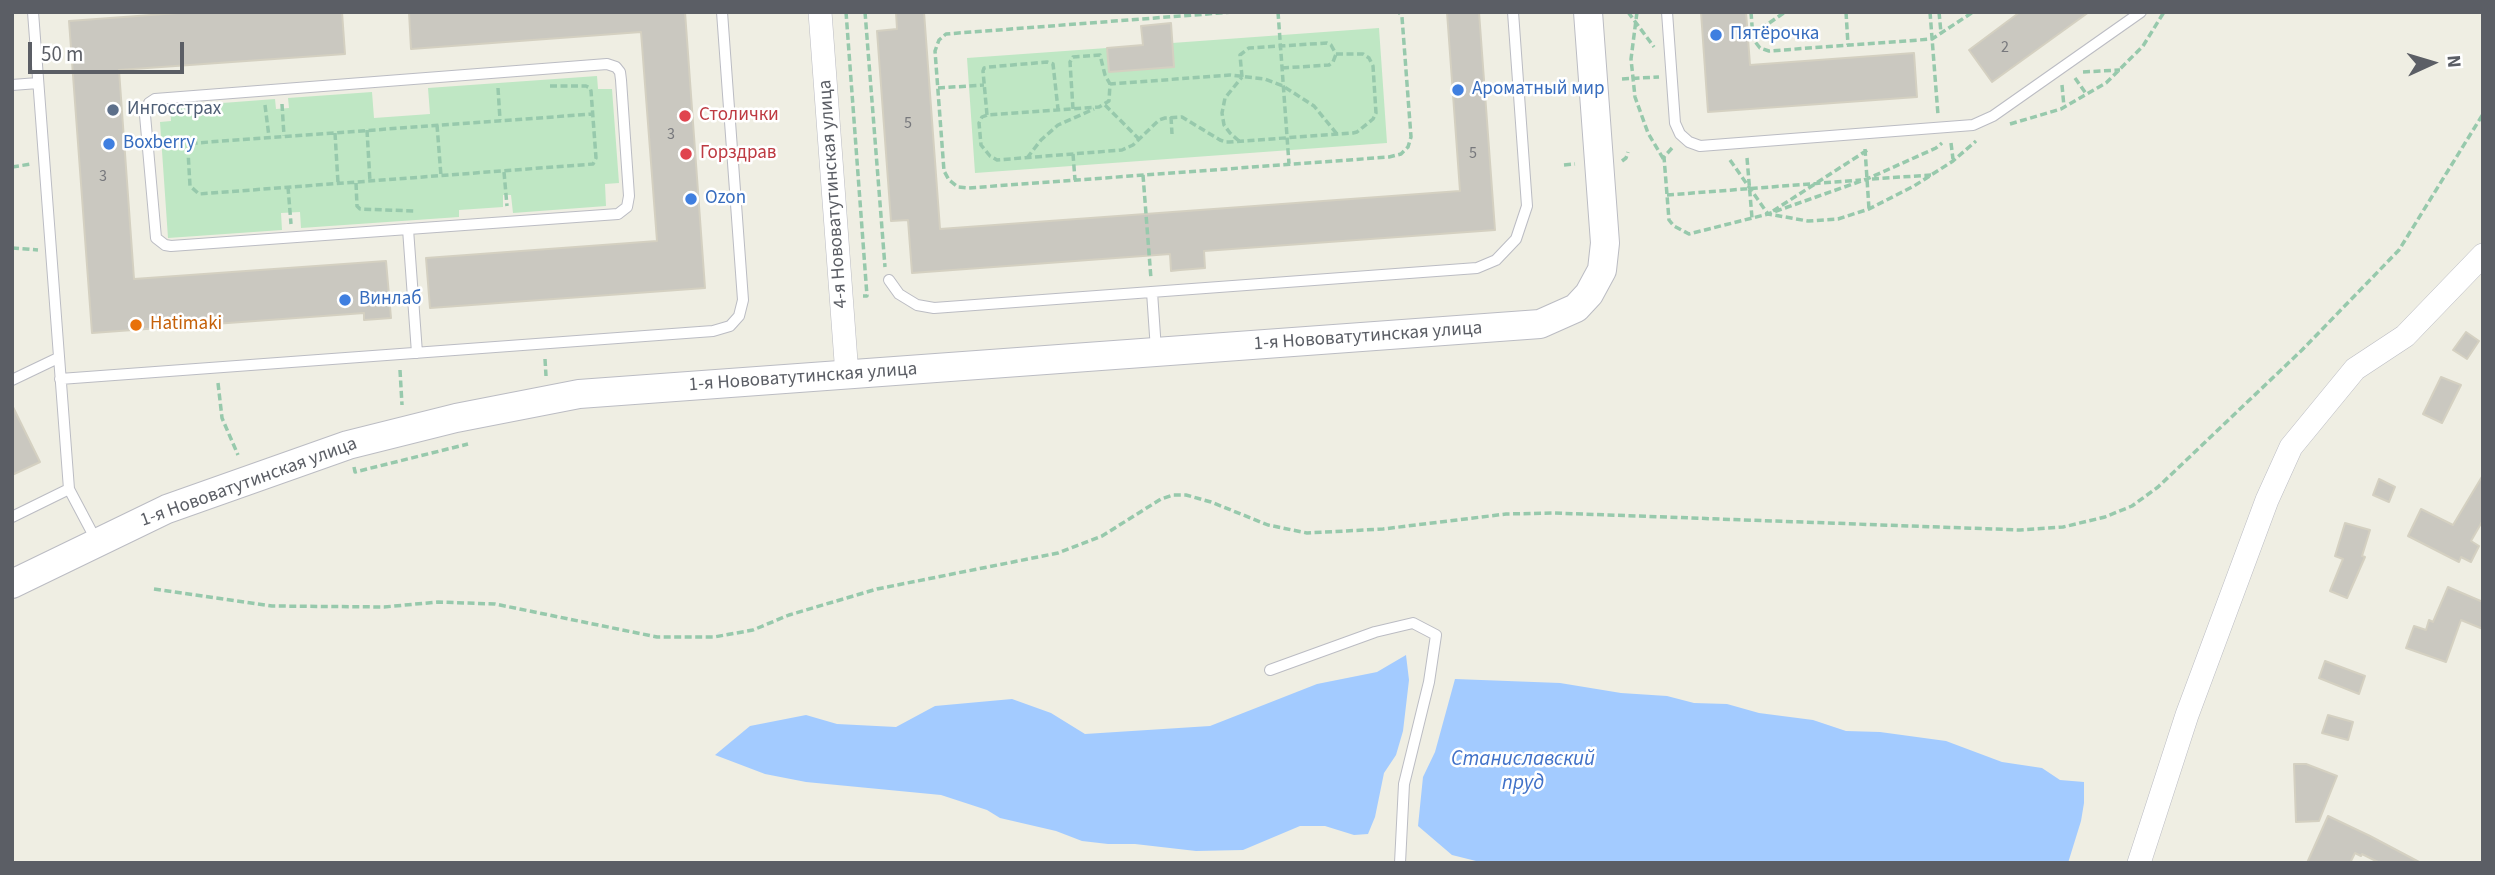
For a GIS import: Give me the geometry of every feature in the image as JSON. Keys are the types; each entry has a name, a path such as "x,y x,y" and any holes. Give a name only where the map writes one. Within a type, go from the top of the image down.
{"street":[{"name":"4-я Нововатутинская улица","path":"820,12 847,375"},
{"name":"1-я Нововатутинская улица","path":"12,584 167,509 348,445 456,418 579,394 1540,324 1576,308 1589,294 1602,270 1605,243 1588,12"},
{"path":"2139,863 2187,715 2267,500 2291,447 2355,369 2405,336 2483,255"}],"lane":[{"path":"33,12 69,489 98,543"},
{"path":"60,379 713,331 730,326 739,316 743,300 722,12"},
{"path":"889,279 899,294 917,305 934,308 1477,268 1496,260 1516,239 1527,206 1513,12"},
{"path":"1667,12 1675,123 1679,134 1700,146 1973,125 1993,116 2141,12"},
{"path":"612,65 620,72 629,196 629,203 623,211 618,214 292,238 165,245 156,238 145,115 146,108 155,99 497,72 612,65"},
{"path":"12,85 38,83"},
{"path":"408,229 417,353"},
{"path":"1152,292 1156,352"},
{"path":"12,380 58,358"},
{"path":"12,517 69,489"},
{"path":"1270,670 1375,632 1413,623 1436,635 1429,682 1404,784 1400,863"}],"path":[{"path":"846,12 867,296 859,296"},
{"path":"865,12 883,262 889,279"},
{"path":"1233,12 946,34 939,40 935,51 944,171 949,180 958,187 968,188 1289,165 1401,154 1408,147 1411,137 1402,17 1399,12"},
{"path":"1278,12 1289,165"},
{"path":"1622,79 1671,73 1628,12"},
{"path":"1637,12 1631,59 1632,79 1640,115 1665,161"},
{"path":"1751,12 1752,35 1756,44 1769,51 1932,38 1973,12"},
{"path":"1752,35 1785,12"},
{"path":"1846,12 1848,45"},
{"path":"1684,137 1665,154 1665,161 1669,220 1685,233 1768,214 1867,179 1936,148 1945,137 1930,12"},
{"path":"1939,12 1941,33"},
{"path":"1239,141 1224,125 1222,113 1225,98 1242,77 1242,51 1249,48 1327,43 1334,48 1333,62 1329,65 1282,68"},
{"path":"1099,107 987,115 982,117 979,123 981,145 997,160 1122,150 1140,140 1159,120 1171,117 1186,119 1220,140 1287,138 1360,131 1373,119 1376,109 1373,66 1369,58 1355,52 1335,54"},
{"path":"1027,158 1041,140 1058,125 1078,114 1105,105 1111,96 1110,84 1100,55 1073,57 1070,62 1073,109"},
{"path":"987,115 984,85 986,67 1050,63 1055,66 1058,110"},
{"path":"2087,95 2071,72 2120,70"},
{"path":"497,72 500,120"},
{"path":"1110,84 1230,75 1265,79 1283,86 1314,106 1337,134"},
{"path":"938,88 984,85"},
{"path":"548,86 588,87 591,91 593,114 596,158 593,164 199,194 190,186 189,146 196,143 593,114"},
{"path":"281,88 284,136"},
{"path":"1105,105 1140,140"},
{"path":"154,589 272,606 384,607 438,602 495,604 657,637 714,637 753,629 789,615 877,589 1058,553 1102,536 1161,499 1174,495 1186,495 1211,502 1268,525 1307,533 1383,529 1506,514 1555,513 2020,530 2063,527 2105,517 2132,506 2158,487 2302,350 2399,250 2483,114"},
{"path":"1171,117 1172,134"},
{"path":"437,125 441,176"},
{"path":"367,130 370,181"},
{"path":"1768,214 1897,131"},
{"path":"335,132 338,184"},
{"path":"1864,133 1869,209"},
{"path":"1746,142 1752,218"},
{"path":"1718,144 1768,214"},
{"path":"1073,154 1075,180"},
{"path":"504,172 508,222"},
{"path":"1667,195 1933,174"},
{"path":"1143,176 1152,292"},
{"path":"356,183 357,206 362,210 419,211"},
{"path":"288,187 292,238"},
{"path":"12,248 51,251"},
{"path":"398,354 402,404"},
{"path":"217,367 220,413 238,456"}],"green space":[{"path":"1379,28 1387,143 975,173 967,58 1107,48 1109,72 1173,67 1172,43"},
{"path":"597,76 598,89 612,89 619,183 605,184 606,206 513,213 511,195 503,195 503,207 459,210 459,217 301,228 300,212 281,213 282,230 168,238 160,122 171,121 170,107 275,99 276,109 289,108 288,98 372,92 374,118 430,114 428,88"}],"water":[{"name":"Станиславский пруд","path":"1406,655 1409,680 1403,731 1396,755 1384,773 1375,817 1368,834 1354,835 1325,826 1300,826 1243,850 1196,851 1082,841 1056,831 1000,818 987,810 941,795 806,782 765,774 715,755 750,726 806,715 837,724 896,727 935,706 1012,699 1051,713 1085,734 1210,726 1317,684 1377,672"},
{"name":"Станиславский пруд","path":"1455,679 1560,683 1621,693 1667,696 1694,703 1727,704 1759,713 1813,720 1846,731 1880,732 1946,741 2002,762 2042,768 2060,780 2084,782 2081,821 2068,863 1484,863 1452,855 1418,826 1423,777 1435,752"}],"building":[{"path":"192,12 342,12 345,54 119,70 134,279 386,261 391,318 364,320 364,313 92,333 69,21"},
{"path":"409,12 685,12 705,288 430,308 426,258 657,241 641,32 411,49"},
{"path":"896,12 924,12 940,229 1460,191 1447,12 1479,12 1495,230 1204,251 1205,268 1171,271 1170,254 912,273 908,220 891,221 877,31 897,29"},
{"path":"1701,12 1746,12 1750,65 1914,53 1917,97 1708,112"},
{"path":"2020,12 2089,12 1992,82 1969,50"},
{"path":"1171,23 1174,67 1109,72 1107,48 1143,45 1141,26"},
{"path":"2466,332 2479,341 2467,359 2453,350"},
{"path":"2441,377 2461,385 2442,423 2423,414"},
{"path":"12,405 40,462 12,475"},
{"path":"2483,475 2483,520 2471,541 2479,546 2471,562 2461,557 2459,562 2408,536 2421,509 2453,525"},
{"path":"2379,479 2395,487 2389,502 2373,495"},
{"path":"2345,523 2370,530 2362,556 2365,557 2347,598 2330,591 2343,559 2335,556"},
{"path":"2448,587 2483,602 2483,629 2461,620 2446,662 2406,648 2414,626 2426,630 2429,620 2433,622"},
{"path":"2325,661 2365,676 2359,694 2319,678"},
{"path":"2328,715 2353,722 2348,740 2322,733"},
{"path":"2294,764 2306,764 2337,776 2319,821 2296,822"},
{"path":"2328,816 2421,863 2380,863 2355,853 2350,863 2307,863"}],"place":[{"name":"Пятёрочка","path":"1716,35"},
{"name":"Ароматный мир","path":"1458,90"},
{"name":"Ингосстрах","path":"113,110"},
{"name":"Столички","path":"685,116"},
{"name":"Boxberry","path":"109,144"},
{"name":"Горздрав","path":"686,154"},
{"name":"Ozon","path":"691,199"},
{"name":"Винлаб","path":"345,300"},
{"name":"Hatimaki","path":"136,325"}]}
